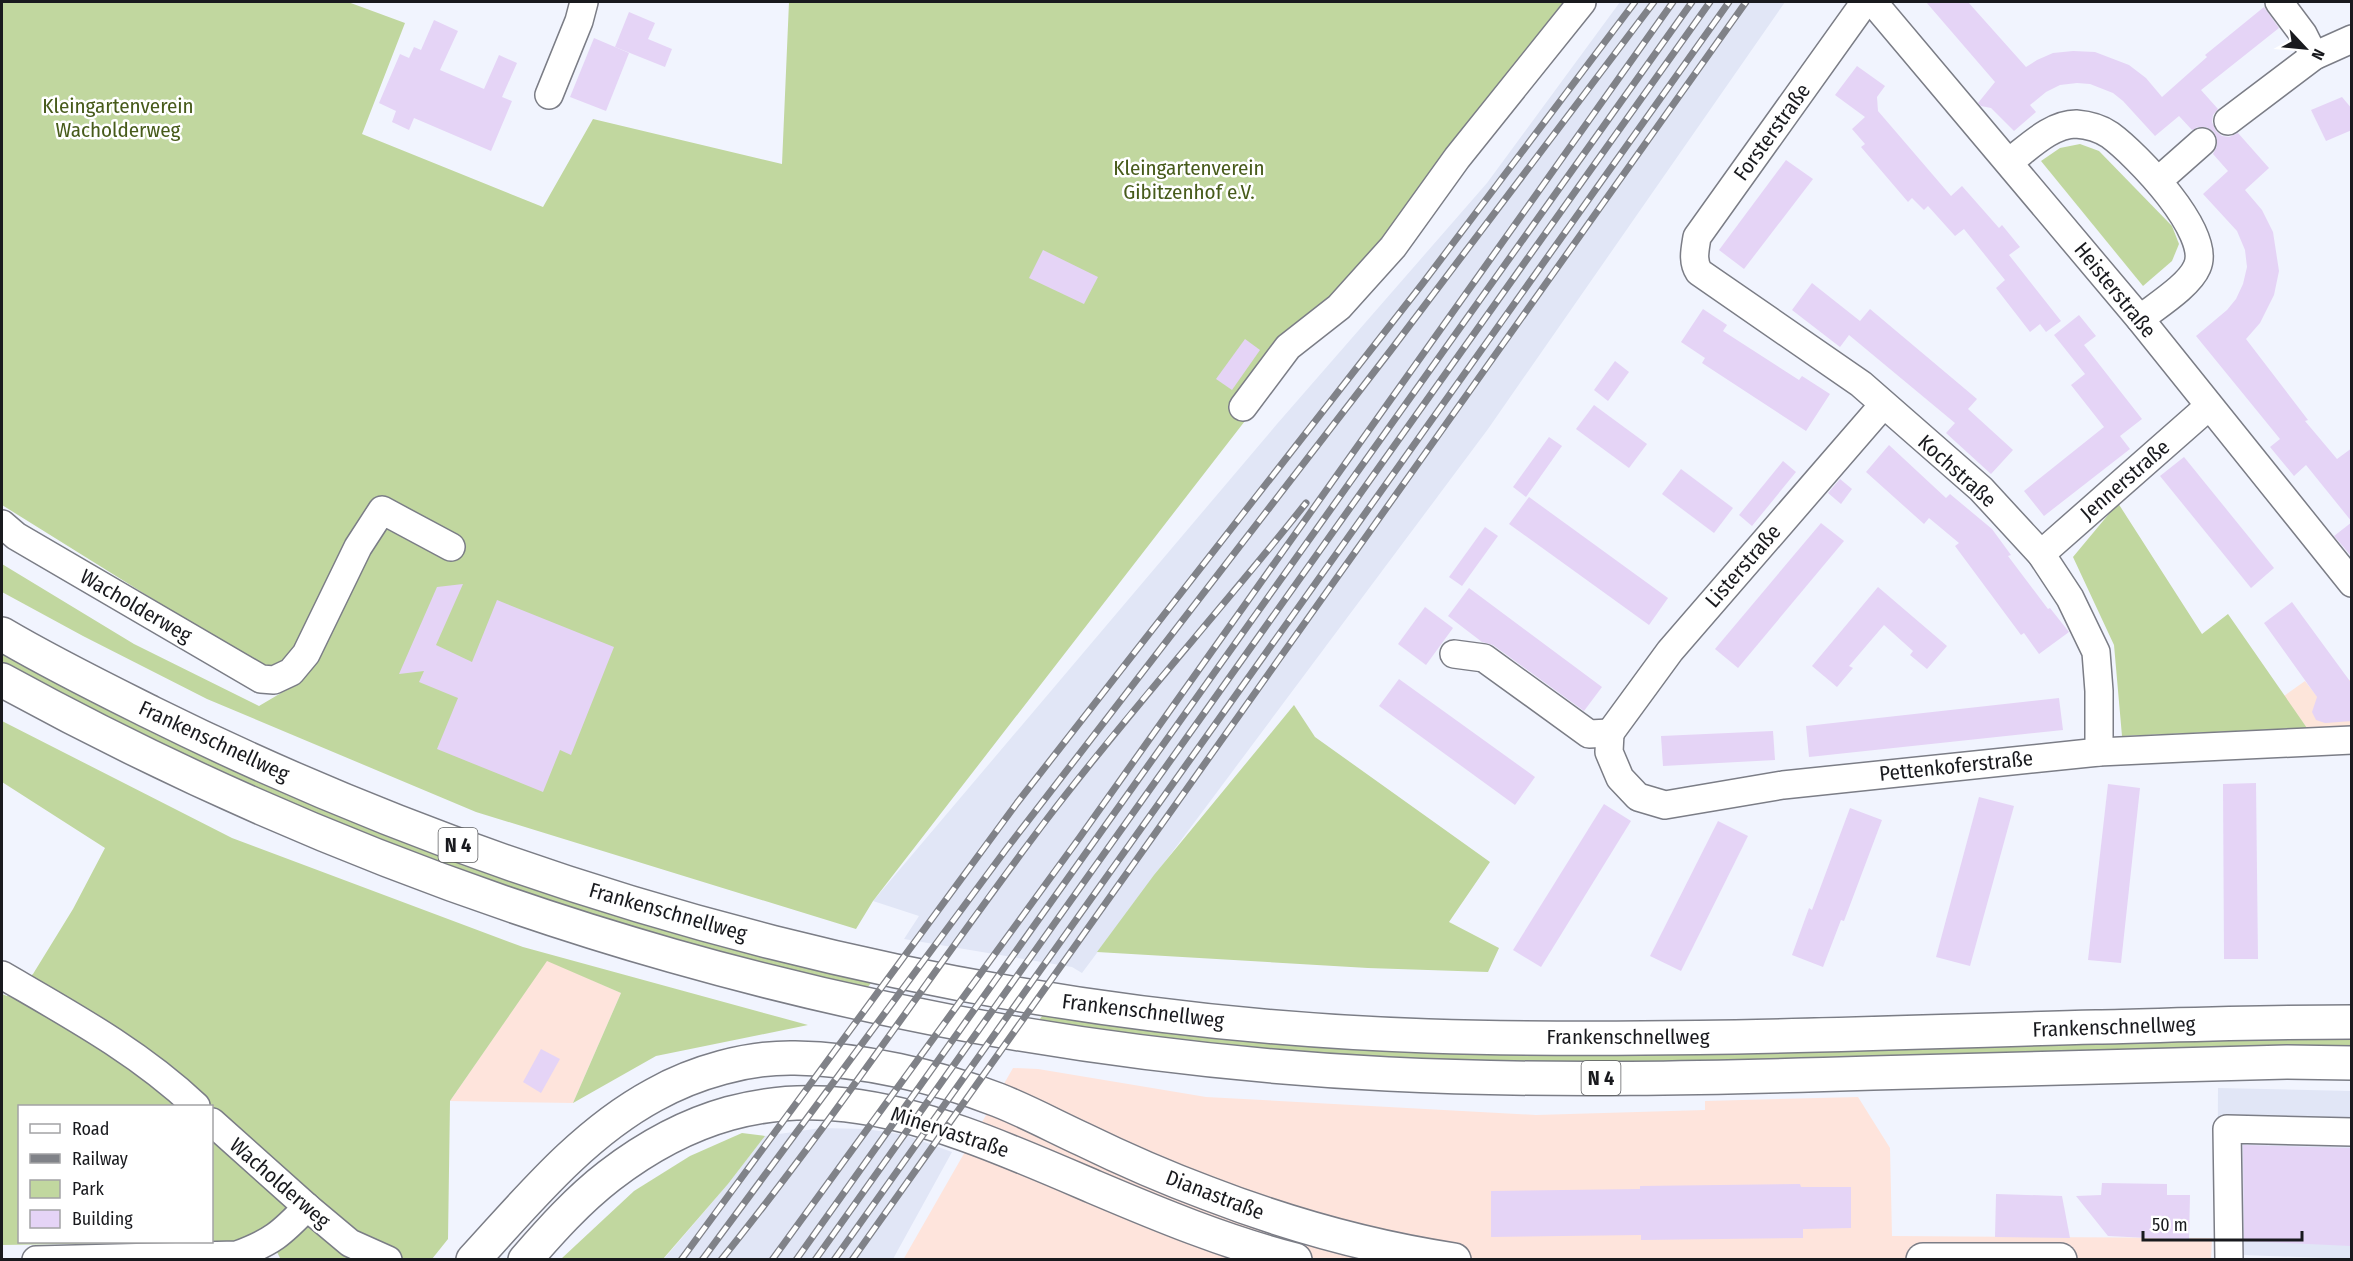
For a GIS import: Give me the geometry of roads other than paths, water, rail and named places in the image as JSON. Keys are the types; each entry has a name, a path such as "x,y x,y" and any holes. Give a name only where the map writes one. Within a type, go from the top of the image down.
{"main road":[{"name":"Frankenschnellweg","path":"2,634 120,697 269,769 467,849 583,888 719,928 887,969 1063,1002 1183,1018 1312,1030 1426,1036 1559,1038 1809,1036 2191,1024 2352,1022"},
{"name":"Frankenschnellweg","path":"2,680 136,751 227,794 397,865 497,901 651,951 804,991 938,1020 1054,1041 1154,1054 1315,1069 1508,1078 1737,1077 2275,1062 2352,1063"},
{"name":"Minervastraße","path":"473,1260 535,1192 612,1122 655,1094 704,1074 749,1063 794,1058 812,1059 909,1074 950,1083 987,1096"},
{"name":"Dianastraße","path":"987,1096 1146,1168 1243,1207 1365,1244 1454,1260"},
{"name":"Minervastraße","path":"525,1260 594,1189 645,1151 678,1132 702,1123 776,1104 814,1102 844,1104 915,1117 976,1137 1096,1187"},
{"name":"Dianastraße","path":"1096,1187 1212,1235 1295,1260"},
{"path":"1923,1260 2060,1260"}],"street":[{"path":"549,96 579,21 584,2"},
{"path":"1243,406 1288,347 1339,307 1393,247 1457,158 1582,2"},
{"name":"Forsterstraße","path":"1697,268 1694,257 1696,237 1865,2"},
{"name":"Heisterstraße","path":"1873,2 2140,319 2352,583"},
{"path":"2279,2 2303,34 2314,56"},
{"path":"2228,121 2314,56 2352,39"},
{"path":"2009,162 2050,131 2073,124 2093,126 2110,135 2159,180 2196,236 2199,250 2198,266 2187,281 2140,319"},
{"path":"2159,180 2202,142"},
{"name":"Kochstraße","path":"1697,268 1699,272 1860,384 1981,489 2041,554 2070,598 2096,652 2099,691 2098,752"},
{"name":"Listerstraße","path":"1610,732 1670,651 1883,405"},
{"name":"Jennerstraße","path":"2041,554 2208,406"},
{"name":"Wacholderweg","path":"2,524 16,536 261,679 274,680 291,672 306,654 358,547 382,510 451,547"},
{"path":"1454,654 1484,658 1589,734 1610,732"},
{"name":"Pettenkoferstraße","path":"1610,732 1608,752 1620,778 1638,797 1665,805 1783,785 2098,752 2352,740"},
{"path":"2,975 137,1057 194,1105"},
{"name":"Wacholderweg","path":"213,1123 355,1251 388,1260"},
{"path":"2229,1260 2227,1129 2352,1132"},
{"path":"36,1260 237,1255 268,1252 307,1207"}],"railway":[{"path":"681,1260 1017,803 1423,283 1635,2"},
{"path":"702,1260 1007,848 1391,350 1654,2"},
{"path":"772,1260 1080,837 1673,2"},
{"path":"796,1260 1692,2"},
{"path":"815,1260 1710,2"},
{"path":"834,1260 1729,2"},
{"path":"852,1260 1746,2"},
{"path":"721,1260 805,1152 1047,819 1306,503"}],"park label":[{"name":"Kleingartenverein Wacholderweg","path":"118,118"},
{"name":"Kleingartenverein Gibitzenhof e.V.","path":"1189,180"}]}
